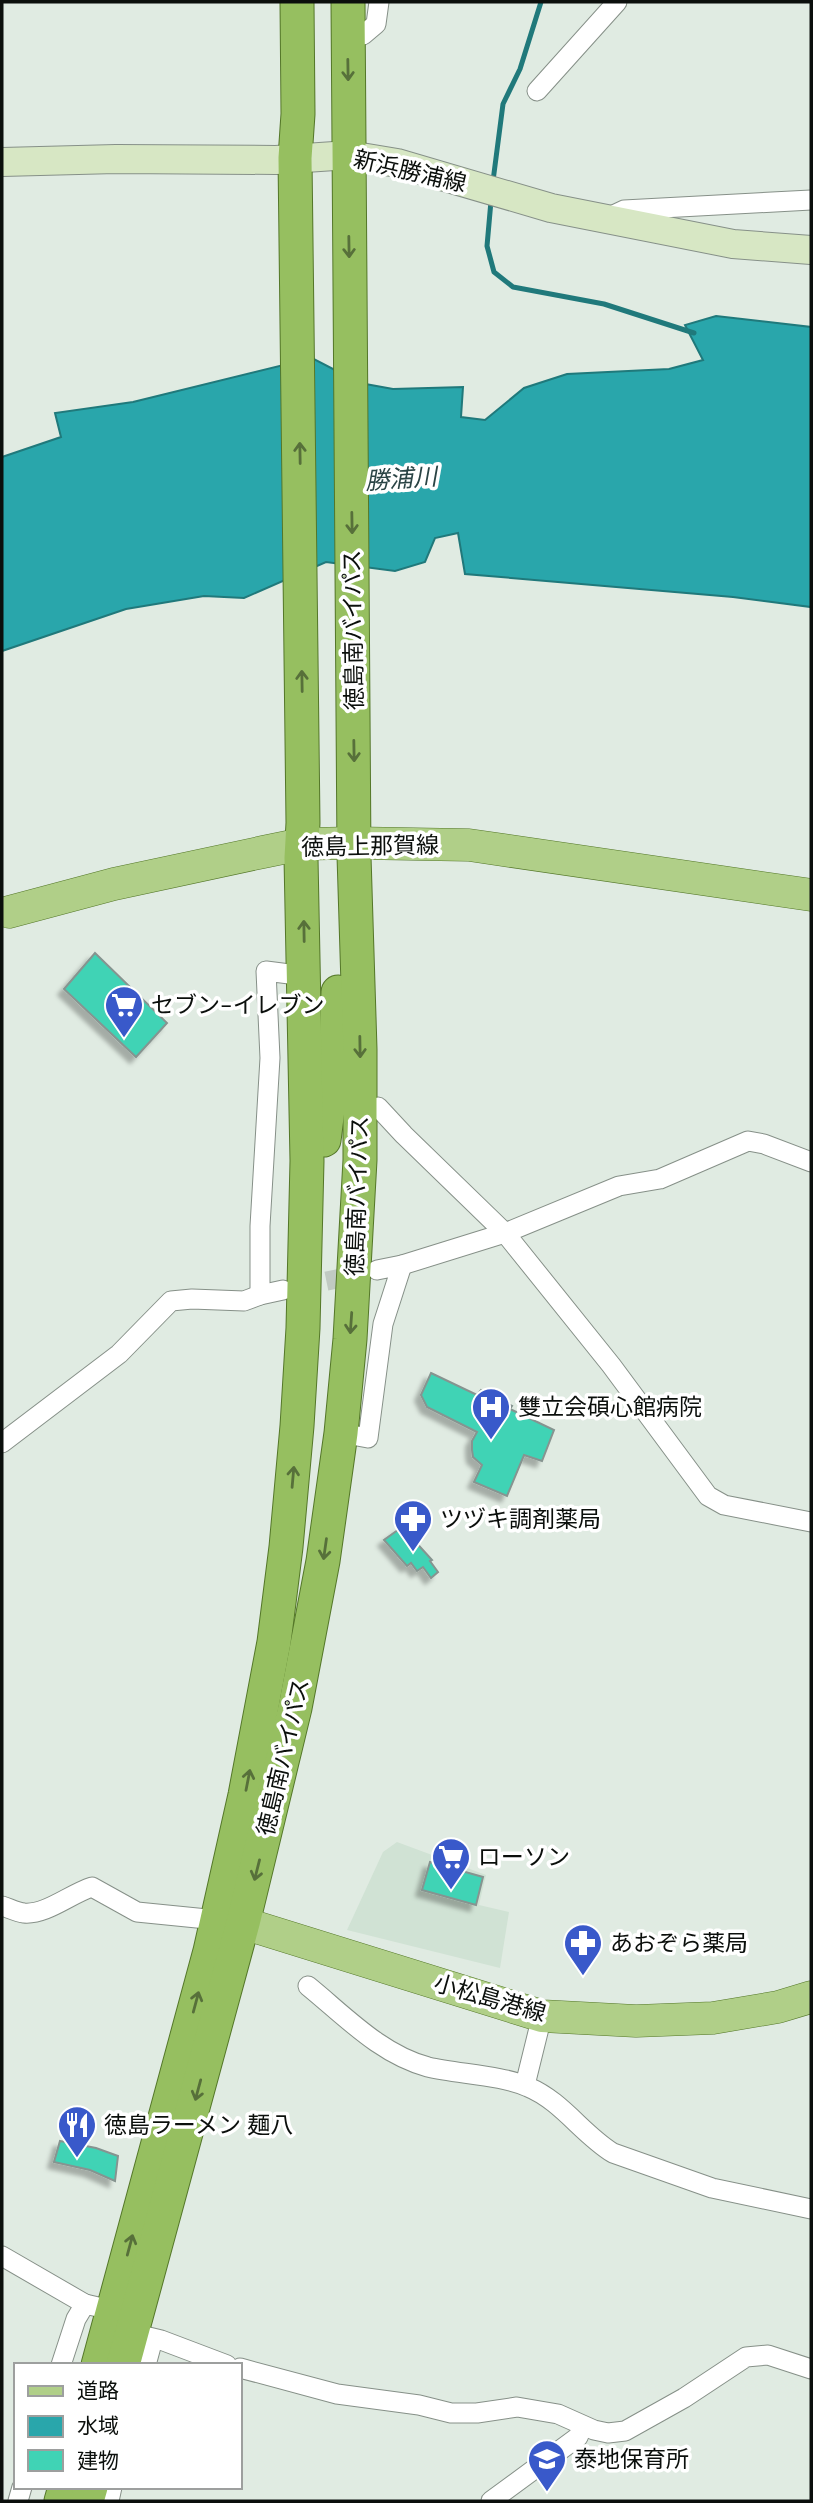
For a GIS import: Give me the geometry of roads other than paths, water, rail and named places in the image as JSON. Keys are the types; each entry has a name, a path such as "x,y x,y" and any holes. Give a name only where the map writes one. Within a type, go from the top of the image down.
{"highway":[{"name":"徳島南バイパス","path":"230,1921 274,1642 286,1547 297,1426 306,1232 296,167 297,2"},
{"path":"296,167 317,128 317,35 320,2"},
{"name":"徳島南バイパス","path":"99,2363 121,2322 230,1921 295,1708 323,1561 341,1433 350,1339 360,1160 360,1049 349,845 348,2"},
{"path":"306,1232 321,1163 336,1048 338,981 349,845"},
{"name":"徳島南バイパス","path":"121,2322 123,2363"}],"main road":[{"name":"新浜勝浦線","path":"2,162 296,167 397,163 551,208 733,244 811,250"},
{"name":"徳島上那賀線","path":"5,913 114,884 302,842 349,845 469,845 811,895"},
{"name":"小松島港線","path":"230,1921 542,2016 636,2021 713,2018 778,2007 811,1997"}],"street":[{"path":"347,35 363,36 376,24 379,2"},
{"path":"537,91 617,2"},
{"path":"606,219 624,210 811,200"},
{"path":"260,1295 260,1226 270,1058 266,971 305,976"},
{"path":"378,1107 505,1233 611,1366 708,1496 724,1505 811,1522"},
{"path":"377,1270 402,1265 505,1233 619,1186 660,1179 748,1141 764,1144 811,1162"},
{"path":"341,1433 368,1438 383,1324 402,1265"},
{"path":"2,1443 119,1354 171,1301 244,1301 283,1290"},
{"path":"2,1906 24,1913 43,1911 92,1887 138,1912 230,1921"},
{"path":"308,1986 395,2055 427,2066 525,2085 546,2095 598,2144 613,2153 712,2188 811,2209"},
{"path":"525,2085 542,2016"},
{"path":"2,2256 121,2322 222,2363"},
{"path":"62,2363 76,2319 121,2322"},
{"path":"121,2322 145,2363"},
{"path":"242,2369 337,2394 419,2404 451,2413 477,2413 517,2406 558,2414 583,2426 608,2432 625,2431 684,2398 746,2357 768,2355 811,2369"},
{"path":"491,2501 578,2437 583,2426"}],"water":[{"name":"勝浦川","path":"716,316 811,327 811,607 733,597 465,574 458,533 435,538 425,562 395,571 326,562 244,598 204,596 126,609 2,651 2,457 61,437 55,413 133,402 312,358 360,383 393,389 463,387 461,417 485,420 524,388 567,374 669,369 703,360 685,325"}],"waterway":[{"path":"493,181 503,104 520,69 541,2"},
{"path":"491,201 487,246 494,272 513,287 604,304 694,333"}],"tunnel":[{"path":"298,1287 361,1274"}],"place":[{"name":"セブン-イレブン","path":"124,1039"},
{"name":"雙立会碩心館病院","path":"491,1441"},
{"name":"ツヅキ調剤薬局","path":"413,1553"},
{"name":"ローソン","path":"451,1891"},
{"name":"あおぞら薬局","path":"583,1977"},
{"name":"徳島ラーメン 麺八","path":"77,2159"},
{"name":"泰地保育所","path":"547,2493"}]}
